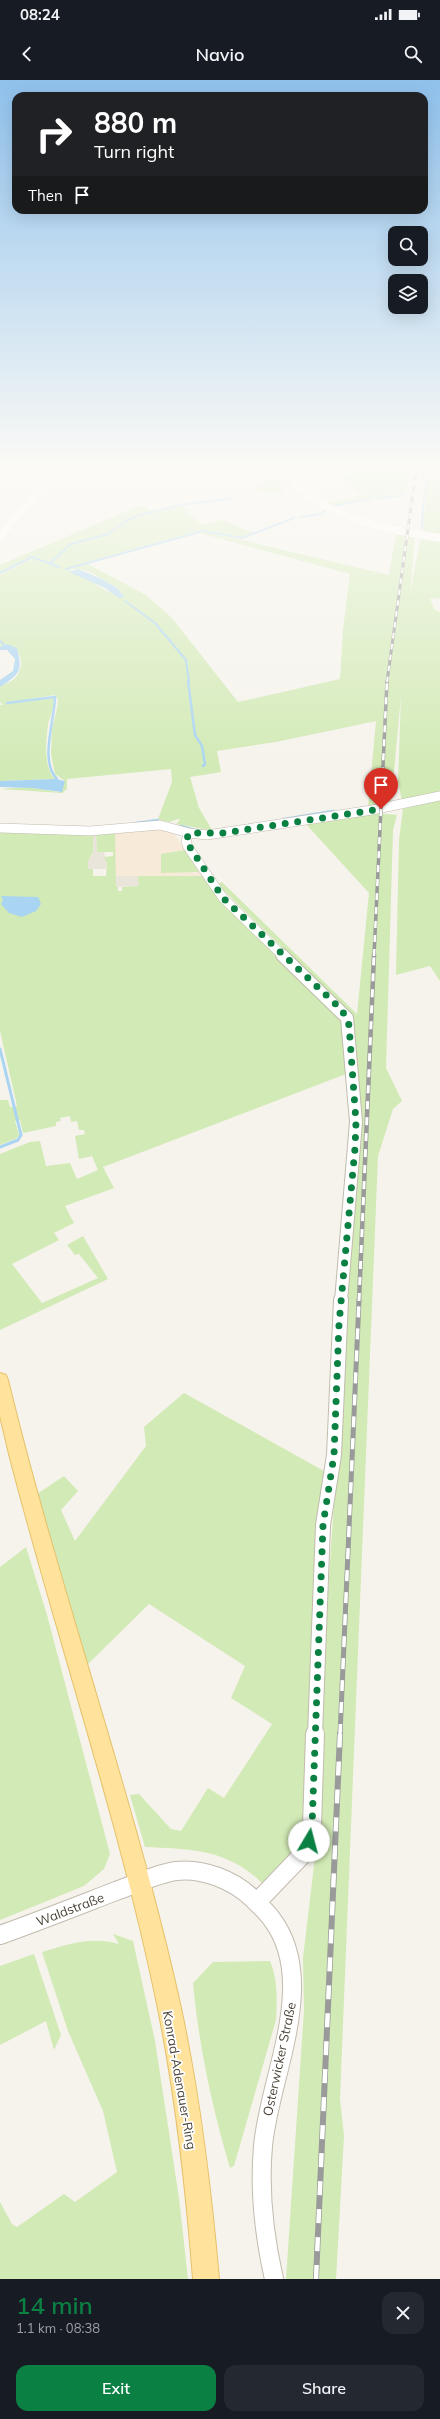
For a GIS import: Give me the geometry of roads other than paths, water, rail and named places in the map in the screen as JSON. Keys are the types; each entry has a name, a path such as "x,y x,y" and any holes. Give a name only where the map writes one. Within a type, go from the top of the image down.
{"main road":[{"name":"Konrad-Adenauer-Ring","path":"0,1380 40,1539 139,1883 162,1974 178,2056 191,2137 206,2279"}],"street":[{"path":"0,828 90,831 160,825 189,833 223,833 390,807 440,796"},
{"path":"189,833 186,841 188,847 223,898 347,1018 356,1122 339,1324 334,1455 323,1525 312,1826 304,1853 257,1902"},
{"name":"Osterwicker Straße","path":"139,1883 170,1872 206,1874 236,1885 257,1902 281,1937 290,1966 293,1993 289,2025 266,2117 262,2156 262,2213 274,2279"},
{"name":"Waldstraße","path":"0,1935 139,1883"}],"water":[{"path":"78,569 102,579 117,588 124,597 119,598 105,588 69,572"},
{"path":"7,644 17,648 20,667 16,675 0,687 0,680 13,671 15,659 7,650 0,650 0,647"},
{"path":"55,779 65,781 62,792 32,788 0,787 0,781"},
{"path":"1,896 38,897 41,904 36,911 22,917 9,913 1,904 3,900"}],"waterway":[{"path":"0,573 15,566"},
{"path":"66,569 78,566"},
{"path":"125,601 155,623 186,660 189,682"},
{"path":"0,641 4,645"},
{"path":"188,681 195,735 202,746 205,764 203,766"},
{"path":"7,703 55,697 48,751 49,762 57,779 55,782"},
{"path":"284,819 333,811"},
{"path":"136,823 158,820"},
{"path":"181,826 195,830"},
{"path":"0,1049 21,1135 18,1140 0,1147"}],"railway":[{"path":"387,682 403,566"},
{"path":"374,956 387,681"},
{"path":"359,1301 374,955"},
{"path":"340,1735 359,1300"},
{"path":"316,2279 340,1734"}]}
